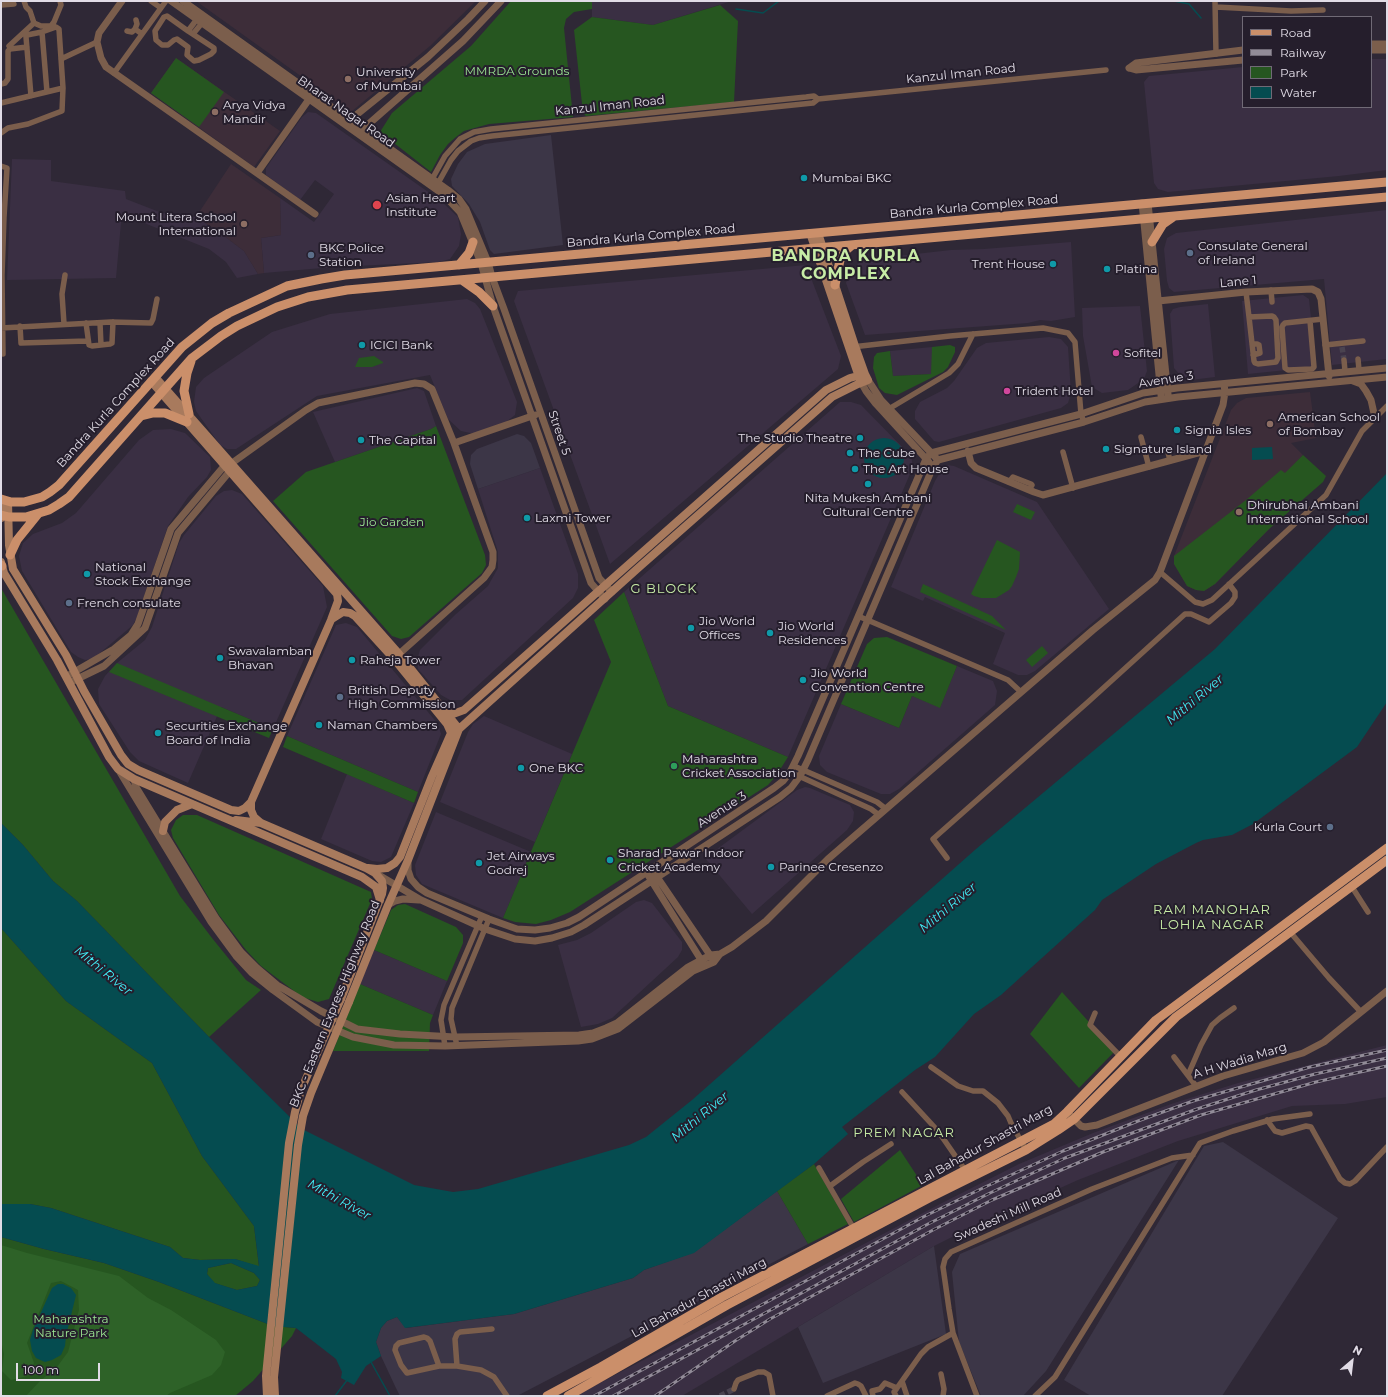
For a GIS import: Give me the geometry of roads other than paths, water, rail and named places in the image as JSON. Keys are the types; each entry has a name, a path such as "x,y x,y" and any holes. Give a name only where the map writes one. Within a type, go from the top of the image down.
{"main road":[{"path":"1265,192 1292,186 1387,176"},
{"name":"Bandra Kurla Complex Road","path":"4,500 24,502 42,496 59,485 182,347 212,323 253,301 287,286 321,278 1387,182"},
{"path":"3,516 26,517 38,514 49,510 69,497 192,358 237,326 277,307 308,297 347,290 1387,197"},
{"path":"1152,242 1163,224 1174,216"},
{"path":"814,233 851,347 863,378"},
{"path":"458,265 469,253 473,242"},
{"path":"835,285 840,260 845,251 852,245"},
{"path":"819,248 835,285 851,347"},
{"path":"462,280 479,292 493,306"},
{"path":"188,418 185,400 185,382 192,358"},
{"path":"447,713 453,714 464,710 826,390 841,382 863,378"},
{"path":"450,733 459,729 832,398 863,378"},
{"path":"4,500 3,516 13,569 66,655 76,676 121,755 128,764 138,770 231,810 239,811 245,808 251,802 331,620 338,601 337,594 188,418 153,379"},
{"path":"141,416 153,413 165,413 188,418"},
{"path":"229,466 400,654 459,729"},
{"path":"10,555 17,540 38,514"},
{"path":"1,564 7,578 57,660 109,757 118,769 134,779 362,877 376,887 380,901"},
{"path":"331,620 344,612 355,616 394,659 447,724 450,733 400,857 395,863 387,868 366,868"},
{"name":"BKC - Eastern Express Highway Road","path":"267,1396 266,1376 289,1143 301,1090 345,1000 397,886 459,729"},
{"path":"251,802 251,810 254,817 261,822 376,873"},
{"path":"163,831 165,822 177,810 192,804"},
{"path":"227,819 261,822"},
{"name":"Lal Bahadur Shastri Marg","path":"1071,1116 1121,1057 1156,1020 1387,848"},
{"name":"Lal Bahadur Shastri Marg","path":"547,1396 891,1214 1026,1150 1071,1116 1176,1017 1291,933 1387,860"},
{"name":"BKC - Eastern Express Highway Road","path":"275,1396 274,1377 298,1145 303,1116 380,901 383,888 382,881 376,873"},
{"path":"1283,925 1291,933"},
{"name":"Lal Bahadur Shastri Marg","path":"838,1242 854,1229 891,1214 965,1170 1021,1141 1056,1127"},
{"name":"Lal Bahadur Shastri Marg","path":"568,1396 614,1370 724,1301"},
{"path":"601,1367 614,1370"}],"street":[{"path":"24,1 26,7 30,11 34,23 41,26 51,26 61,5 60,1"},
{"path":"122,1 99,33 97,42 103,64 315,214"},
{"path":"151,1 161,8"},
{"path":"114,73 166,1"},
{"name":"Bharat Nagar Road","path":"171,1 311,96 350,120 434,184 460,212 473,242 485,263"},
{"name":"Bharat Nagar Road","path":"183,1 311,96 434,184 458,199 466,209 485,263"},
{"path":"350,120 428,57 468,20 485,1 494,8"},
{"path":"362,129 463,42 501,1"},
{"path":"1,5 14,4"},
{"path":"1216,54 1216,4 1291,11 1323,10"},
{"path":"167,16 191,33 214,48 214,51 199,60 194,60 186,54 188,47 177,39 168,45 162,45 156,40 155,31 164,17 167,16"},
{"path":"127,31 132,32 135,29 137,24 136,20"},
{"path":"191,33 199,21"},
{"path":"9,46 34,23"},
{"path":"1,133 8,128 28,124 62,111 63,88 60,29 56,27 27,35 26,37 31,96"},
{"path":"135,29 142,34"},
{"path":"42,32 47,92"},
{"path":"61,59 97,42"},
{"path":"443,42 452,51"},
{"path":"1372,44 1387,44"},
{"path":"1,84 5,83 8,79 8,51 10,49 27,47"},
{"path":"1242,50 1136,63 1129,68 1136,70 1242,60"},
{"path":"1372,50 1387,50"},
{"name":"Kanzul Iman Road","path":"434,184 445,156 460,140 474,132 506,127 802,97 814,96 818,99 1106,70"},
{"path":"1,103 63,88"},
{"path":"257,173 311,96"},
{"path":"1,166 7,168 2,217 3,354"},
{"path":"1145,203 1165,398"},
{"path":"1147,218 1152,242 1158,300 1164,390"},
{"path":"485,263 488,277"},
{"path":"64,324 62,294 65,275"},
{"name":"Street 5","path":"488,277 493,306 591,583 605,599"},
{"name":"Street 5","path":"488,277 541,413 599,578 612,592"},
{"name":"Lane 1","path":"1158,300 1271,290 1312,289 1318,292 1321,299 1323,319"},
{"path":"1271,290 1272,302"},
{"path":"1246,292 1248,317 1255,363 1276,362 1278,360 1276,320 1272,316 1248,317"},
{"path":"2,328 100,322 151,323 157,298"},
{"path":"1310,321 1314,367 1291,374 1285,368 1283,325 1285,323 1323,319 1329,382"},
{"path":"100,322 101,346"},
{"path":"86,323 87,341 92,346 101,346 112,343 112,322"},
{"path":"20,326 21,343 87,341"},
{"path":"851,347 1047,328 1068,333 1075,342 1081,414 1084,422"},
{"path":"886,410 949,374 958,364 973,334"},
{"path":"1325,344 1342,345 1363,342"},
{"path":"1358,359 1359,370"},
{"path":"1344,360 1345,372"},
{"name":"Avenue 3","path":"408,860 408,870 411,879 427,894 517,929 535,930 550,928 567,923 586,912 784,781 792,769 926,459 931,452 1081,414 1143,393 1224,384 1291,374 1345,372 1387,368"},
{"name":"Avenue 3","path":"376,873 421,900 485,929 515,939 535,941 552,938 570,932 592,920 655,879 780,797 791,788 801,773 933,467 938,460 1084,422 1144,402 1165,398 1387,377"},
{"path":"863,378 866,391 938,460"},
{"path":"1351,380 1360,384 1366,391 1371,400 1375,418"},
{"path":"67,680 76,676 131,635 138,624 171,529 229,466 306,410 318,403 415,383 424,384 432,389 454,443 493,552 492,567 484,578 400,654"},
{"path":"134,779 136,787 216,918 241,952 277,985 321,1012 357,1029 400,1034 455,1037 593,1033 617,1023 688,967 713,959 732,947 766,921 828,859 1093,630 1155,580 1160,572 1223,405 1225,392 1224,384"},
{"path":"1160,572 1195,602 1203,604 1212,600 1326,495 1360,435 1387,406"},
{"path":"886,410 933,467"},
{"path":"454,443 541,413"},
{"path":"1141,437 1149,467"},
{"path":"968,451 971,463 976,468 1043,495 1205,451"},
{"path":"1063,452 1073,488"},
{"path":"1168,452 1170,461"},
{"path":"947,858 933,839 1106,687 1185,614 1191,614 1209,622 1231,603 1235,597 1235,592 1229,584"},
{"path":"858,616 1008,680 1021,692"},
{"path":"118,769 211,922 236,956 252,973 317,1022 353,1037 394,1045 445,1046 578,1041 592,1039 606,1035 618,1029 703,963"},
{"path":"792,769 877,802 886,809"},
{"path":"801,773 871,809 879,815"},
{"path":"649,871 713,959"},
{"path":"655,879 703,963"},
{"path":"1352,887 1368,912"},
{"path":"388,905 403,899 421,900"},
{"path":"586,912 592,920"},
{"path":"445,1046 441,1020 444,1005 478,926 486,918"},
{"path":"457,1046 451,1019 452,1008 485,929 486,918"},
{"path":"1291,933 1361,1012"},
{"name":"A H Wadia Marg","path":"1071,1116 1085,1127 1097,1126 1223,1076 1303,1053 1324,1042 1387,991"},
{"path":"1188,1075 1206,1034 1220,1018 1234,1008"},
{"path":"317,1022 321,1012"},
{"path":"1095,1013 1090,1025 1121,1057"},
{"path":"1174,1057 1196,1086"},
{"path":"931,1067 958,1086 973,1091 983,1092 998,1103 1005,1110 1026,1150"},
{"path":"902,1092 938,1131 965,1170"},
{"path":"1034,1396 1055,1377 1200,1143 1267,1120 1310,1114"},
{"path":"1267,1120 1274,1131 1282,1133 1306,1126 1311,1127 1340,1179 1345,1184 1350,1184 1355,1181 1387,1147"},
{"path":"830,1186 891,1144"},
{"name":"Swadeshi Mill Road","path":"978,1396 953,1333 943,1267 945,1260 951,1252 1092,1189 1172,1158 1193,1155"},
{"path":"819,1168 854,1229"},
{"path":"457,1366 455,1338 457,1334 460,1332 492,1329"},
{"path":"896,1396 894,1392 920,1354 928,1347 953,1333"},
{"path":"439,1366 428,1338 398,1343 396,1346 395,1350 406,1373 439,1366 457,1366 481,1370 488,1373 507,1396"},
{"path":"734,1389 738,1380 758,1372 764,1372 769,1375 773,1396"},
{"path":"941,1374 944,1389 943,1396"},
{"path":"902,1381 907,1396"},
{"path":"827,1396 855,1383 861,1386 866,1396"},
{"path":"873,1396 872,1392 880,1389 885,1383 897,1388"}],"water":[{"path":"884,438 892,440 898,444 902,450 904,458 902,466 898,472 892,476 884,478 876,476 870,472 866,466 864,458 866,450 870,444 876,440"},
{"path":"1272,447 1273,459 1252,460 1252,448"},
{"name":"Mithi River","path":"1387,473 1387,702 1357,747 1253,824 1232,835 1203,840 1196,843 1156,864 1102,900 1095,910 1001,995 974,1014 935,1057 915,1070 842,1127 848,1134 814,1164 694,1253 644,1270 633,1278 514,1314 405,1328 397,1317 387,1321 381,1328 376,1342 381,1356 366,1366 354,1385 341,1378 342,1372 336,1359 296,1328 273,1326 159,1282 104,1263 1,1237 1,1204 30,1204 51,1208 170,1247 183,1258 200,1260 235,1259 259,1266 254,1226 202,1156 152,1063 66,1001 1,928 1,823 23,845 53,881 77,901 209,1037 302,1129 414,1185 453,1192 478,1189 629,1145 646,1137 692,1100 976,849 1215,649","holes":["231,1263 254,1273 260,1280 257,1286 237,1290 215,1283 207,1274 208,1268"]},
{"path":"58,1284 63,1284 71,1288 76,1295 65,1346 61,1355 45,1362 36,1358 32,1351 30,1340 52,1288"}],"waterway":[{"path":"736,9 763,13 779,1"},
{"path":"1174,1 1189,4 1201,18"},
{"path":"371,1362 390,1396"},
{"path":"335,1396 348,1379"}],"tunnel":[{"path":"1342,347 1344,360"},
{"path":"720,1396 734,1389"}],"railway":[{"path":"594,1396 925,1216 1063,1151 1193,1101 1310,1067 1387,1050"},
{"path":"613,1396 928,1224 1065,1158 1197,1109 1256,1090 1315,1074 1387,1058"},
{"path":"655,1396 770,1319 933,1230 992,1200 1103,1152 1201,1115 1316,1082 1387,1066"}],"place":[{"name":"University of Mumbai","path":"348,79"},
{"name":"Arya Vidya Mandir","path":"215,112"},
{"name":"Mumbai BKC","path":"804,178"},
{"name":"Asian Heart Institute","path":"377,205"},
{"name":"Mount Litera School International","path":"244,224"},
{"name":"Consulate General of Ireland","path":"1190,253"},
{"name":"BKC Police Station","path":"311,255"},
{"name":"Trent House","path":"1053,264"},
{"name":"Platina","path":"1107,269"},
{"name":"ICICI Bank","path":"362,345"},
{"name":"Sofitel","path":"1116,353"},
{"name":"Trident Hotel","path":"1007,391"},
{"name":"American School of Bombay","path":"1270,424"},
{"name":"Signia Isles","path":"1177,430"},
{"name":"The Studio Theatre","path":"860,438"},
{"name":"The Capital","path":"361,440"},
{"name":"Signature Island","path":"1106,449"},
{"name":"The Cube","path":"850,453"},
{"name":"The Art House","path":"855,469"},
{"name":"Nita Mukesh Ambani Cultural Centre","path":"868,484"},
{"name":"Dhirubhai Ambani International School","path":"1239,512"},
{"name":"Laxmi Tower","path":"527,518"},
{"name":"National Stock Exchange","path":"87,574"},
{"name":"French consulate","path":"69,603"},
{"name":"Jio World Offices","path":"691,628"},
{"name":"Jio World Residences","path":"770,633"},
{"name":"Swavalamban Bhavan","path":"220,658"},
{"name":"Raheja Tower","path":"352,660"},
{"name":"Jio World Convention Centre","path":"803,680"},
{"name":"British Deputy High Commission","path":"340,697"},
{"name":"Naman Chambers","path":"319,725"},
{"name":"Securities Exchange Board of India","path":"158,733"},
{"name":"Maharashtra Cricket Association","path":"674,766"},
{"name":"One BKC","path":"521,768"},
{"name":"Kurla Court","path":"1330,827"},
{"name":"Sharad Pawar Indoor Cricket Academy","path":"610,860"},
{"name":"Jet Airways Godrej","path":"479,863"},
{"name":"Parinee Cresenzo","path":"771,867"}],"district":[{"name":"BANDRA KURLA COMPLEX","path":"846,265"},
{"name":"G BLOCK","path":"664,589"},
{"name":"RAM MANOHAR LOHIA NAGAR","path":"1212,918"},
{"name":"PREM NAGAR","path":"904,1133"}],"park label":[{"name":"MMRDA Grounds","path":"517,71"},
{"name":"Jio Garden","path":"392,522"},
{"name":"Maharashtra Nature Park","path":"71,1326"}]}
